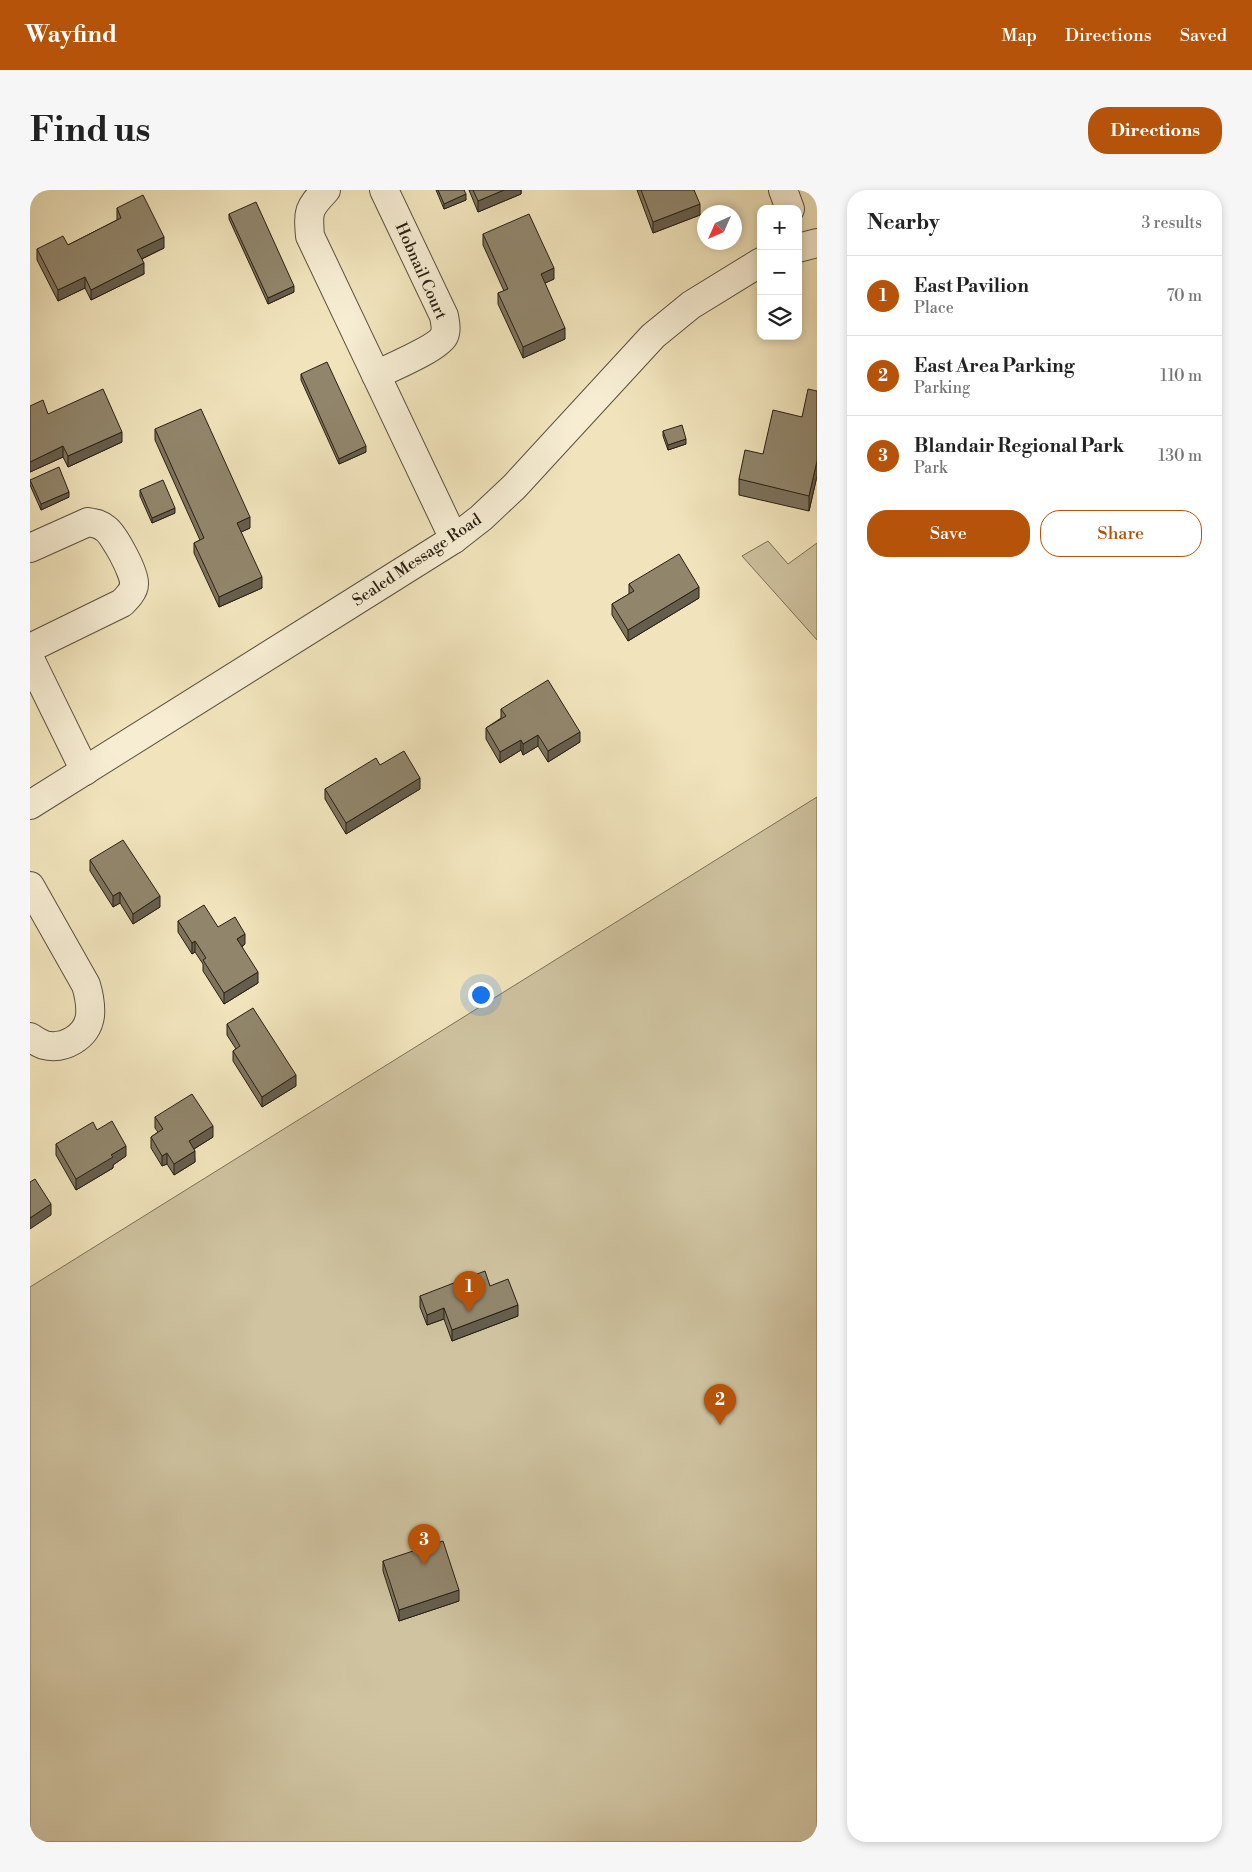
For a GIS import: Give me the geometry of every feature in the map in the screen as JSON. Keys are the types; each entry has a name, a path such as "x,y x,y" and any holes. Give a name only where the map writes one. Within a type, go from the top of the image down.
{"street":[{"path":"326,190 315,202 308,214 310,236 454,539"},
{"name":"Hobnail Court","path":"376,375 436,345 444,336 446,326 444,316 384,190"},
{"path":"783,190 789,205"},
{"name":"Sealed Message Road","path":"30,805 454,539 481,518 520,481 654,336 691,305 757,264"},
{"path":"30,548 88,522 98,523 112,535 132,573 134,583 130,594 122,603 30,648"},
{"path":"30,659 86,771"},
{"path":"30,886 86,985 90,1002 90,1018 84,1031 72,1041 57,1046 43,1044 30,1038"}],"shaded area":[{"path":"768,541 788,564 817,543 817,640 742,556"},
{"path":"817,797 817,1842 30,1842 30,1287"}],"building":[{"path":"438,190 464,190 466,194 444,204"},
{"path":"473,190 504,190 478,201"},
{"path":"641,190 694,190 700,204 653,222"},
{"path":"143,195 164,237 137,250 144,263 91,290 85,277 58,290 37,249 63,236 68,245 121,218 117,208"},
{"path":"256,202 294,286 268,298 229,214"},
{"path":"529,214 554,268 541,274 565,328 523,347 498,293 508,289 483,234"},
{"path":"327,362 366,446 339,459 301,374"},
{"path":"103,389 122,432 68,456 63,446 30,462 30,406 43,400 48,414"},
{"path":"808,389 817,391 817,461 809,496 739,479 745,450 763,454 773,410 802,417"},
{"path":"201,409 250,517 237,523 262,577 219,597 194,543 204,538 155,429"},
{"path":"682,425 686,439 668,445 663,431"},
{"path":"59,467 69,492 41,504 30,480"},
{"path":"163,480 175,508 152,518 140,490"},
{"path":"679,554 699,587 628,630 612,604 634,591 629,584"},
{"path":"548,680 580,732 548,751 538,735 523,744 521,740 500,752 486,728 506,716 501,709"},
{"path":"404,751 420,778 346,823 325,789 376,758 380,765"},
{"path":"123,840 160,896 133,914 120,892 113,896 90,860"},
{"path":"204,905 218,927 235,917 245,934 237,939 258,972 224,993 203,960 206,958 195,941 192,943 178,921"},
{"path":"253,1008 296,1075 262,1097 233,1051 240,1046 227,1024"},
{"path":"192,1094 213,1126 189,1141 195,1151 174,1164 167,1153 162,1156 151,1137 163,1129 155,1117"},
{"path":"112,1121 126,1146 111,1155 113,1157 76,1179 56,1144 93,1122 97,1130"},
{"path":"35,1179 51,1204 30,1218 30,1182"},
{"path":"485,1271 490,1286 508,1279 518,1305 452,1330 444,1308 427,1315 420,1296"},
{"path":"443,1541 459,1590 399,1610 383,1561"}],"place":[{"name":"East Pavilion","path":"469,1312"},
{"name":"East Area Parking","path":"720,1425"},
{"name":"Blandair Regional Park","path":"424,1565"}]}
